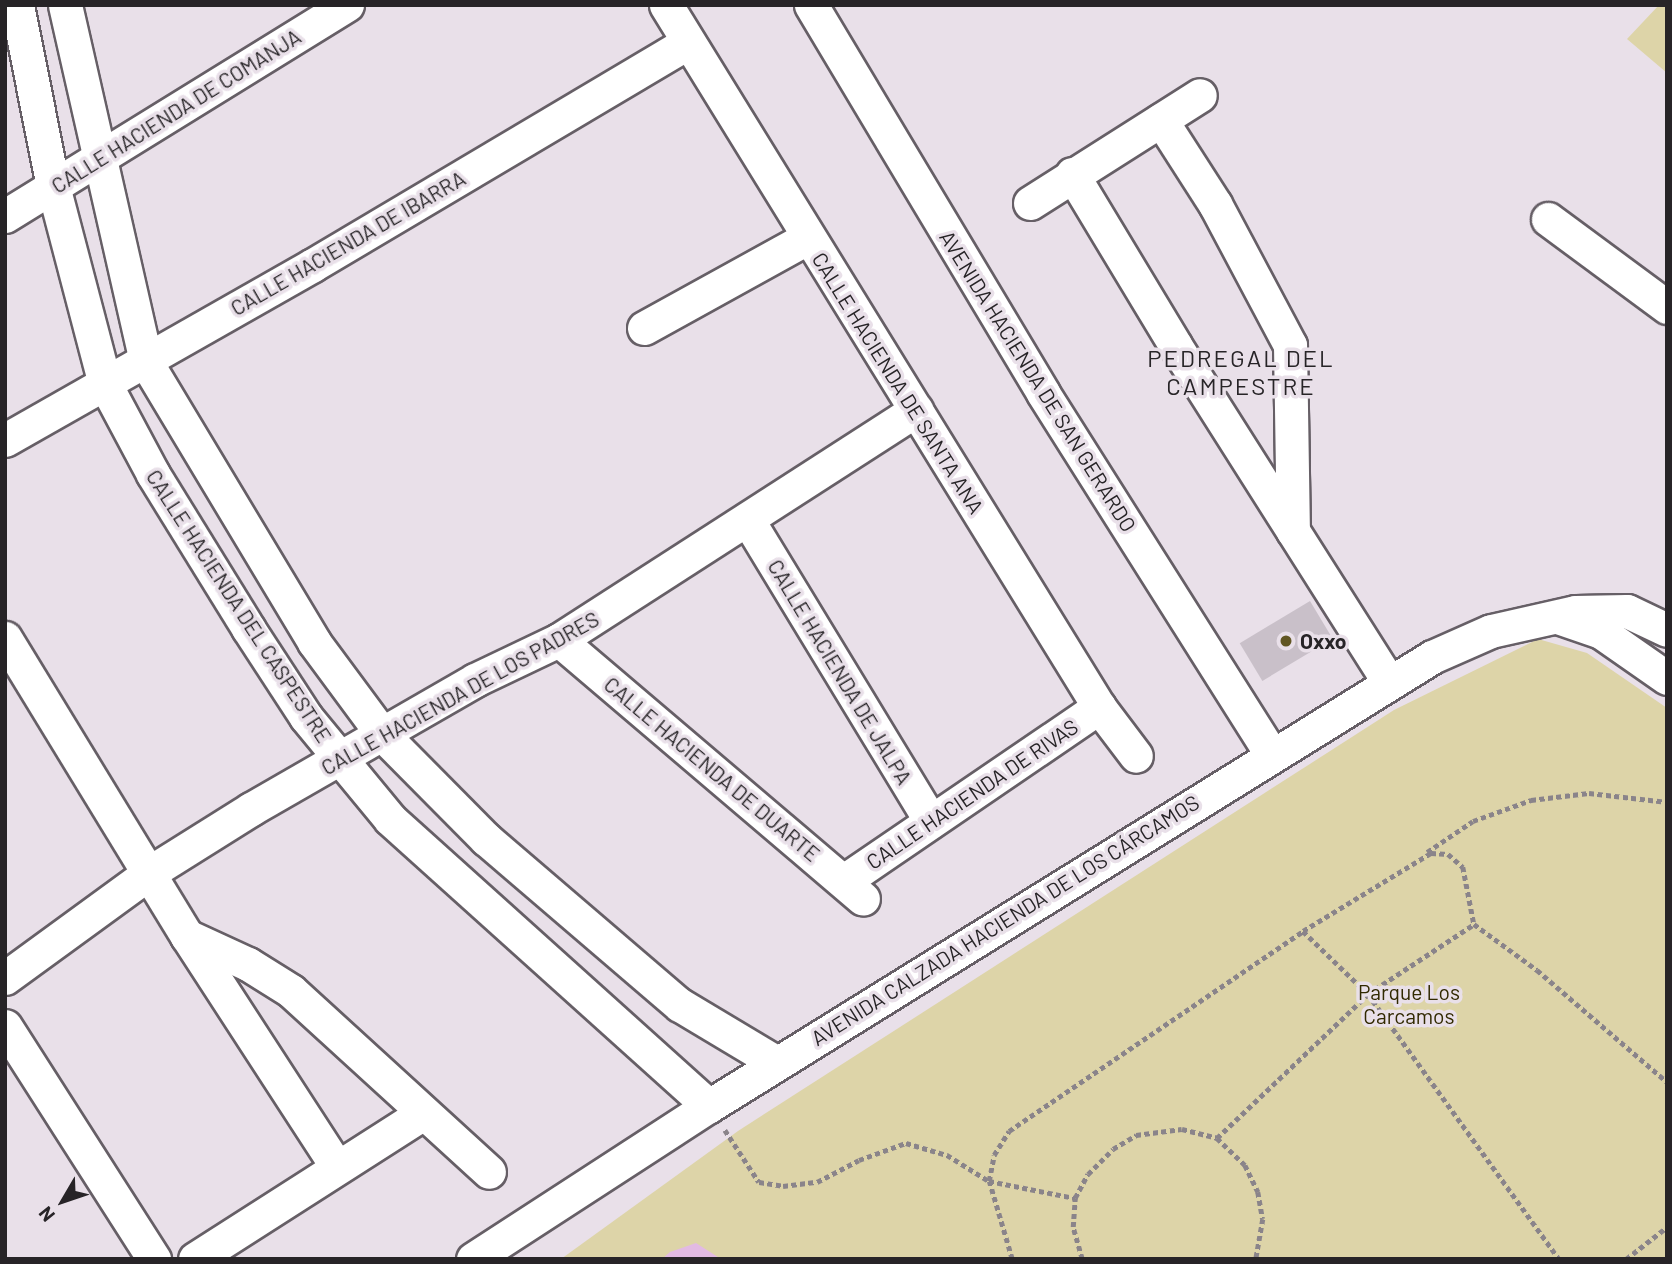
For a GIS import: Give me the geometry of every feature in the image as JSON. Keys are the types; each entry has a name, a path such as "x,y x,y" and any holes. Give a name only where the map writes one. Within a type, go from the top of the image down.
{"street":[{"name":"CALLE HACIENDA DEL CASPESTRE","path":"17,5 53,186 105,384 153,474 248,628 340,761 398,826 709,1106"},
{"name":"CALLE HACIENDA DEL CASPESTRE","path":"65,5 96,157 146,362 290,605 382,734 486,839 680,1005 777,1063"},
{"name":"CALLE HACIENDA DE COMANJA","path":"5,216 96,157 347,5"},
{"name":"CALLE HACIENDA DE SANTA ANA","path":"666,5 807,238 1099,707 1136,756"},
{"name":"AVENIDA HACIENDA DE SAN GERARDO","path":"811,5 1036,381 1271,754"},
{"name":"CALLE HACIENDA DE IBARRA","path":"5,440 146,362 688,42"},
{"path":"1030,203 1200,95"},
{"path":"1161,120 1215,204 1290,345 1293,531"},
{"path":"1072,174 1389,682"},
{"path":"1548,219 1667,307"},
{"path":"644,328 807,238"},
{"name":"CALLE HACIENDA DE LOS PADRES","path":"5,978 149,873 475,680 559,640 749,522 916,410"},
{"name":"CALLE HACIENDA DE JALPA","path":"749,522 931,821"},
{"name":"AVENIDA CALZADA HACIENDA DE LOS CÁRCAMOS","path":"473,1259 777,1063 1389,682 1491,631 1554,616 1627,611 1667,630"},
{"path":"1554,616 1601,632 1667,678"},
{"path":"5,638 187,936 337,1167"},
{"name":"CALLE HACIENDA DE DUARTE","path":"559,640 854,890"},
{"name":"CALLE HACIENDA DE RIVAS","path":"854,890 931,821 1099,707"},
{"path":"187,936 248,964 291,991 391,1078 423,1114 489,1172"},
{"path":"5,1026 153,1259"},
{"path":"195,1259 423,1114"}],"path":[{"path":"1013,1259 989,1181 1001,1141 1031,1113 1472,821 1531,800 1589,793 1667,802"},
{"path":"1420,857 1440,851 1463,867 1475,924 1537,970 1667,1082"},
{"path":"1217,1138 1368,994 1475,924"},
{"path":"1303,931 1368,994 1559,1259"},
{"path":"709,1106 759,1182 783,1186 817,1182 859,1160 906,1143 947,1155 989,1181 1075,1198"},
{"path":"1082,1259 1073,1227 1075,1198 1088,1174 1113,1149 1136,1135 1182,1129 1217,1138 1245,1165 1258,1192 1263,1219 1256,1259"},
{"path":"1626,1259 1667,1227"}],"green space":[{"path":"1659,5 1667,5 1667,73 1627,39"},
{"name":"Parque Los Carcamos","path":"1538,639 1587,653 1667,708 1667,1259 561,1259 738,1131 1394,710"}],"shaded area":[{"path":"696,1243 721,1259 662,1259 670,1252"}],"building":[{"name":"Oxxo","path":"1310,601 1333,639 1262,681 1240,643"}],"place":[{"name":"Oxxo","path":"1286,641"}],"district":[{"name":"PEDREGAL DEL CAMPESTRE","path":"1241,372"}]}
